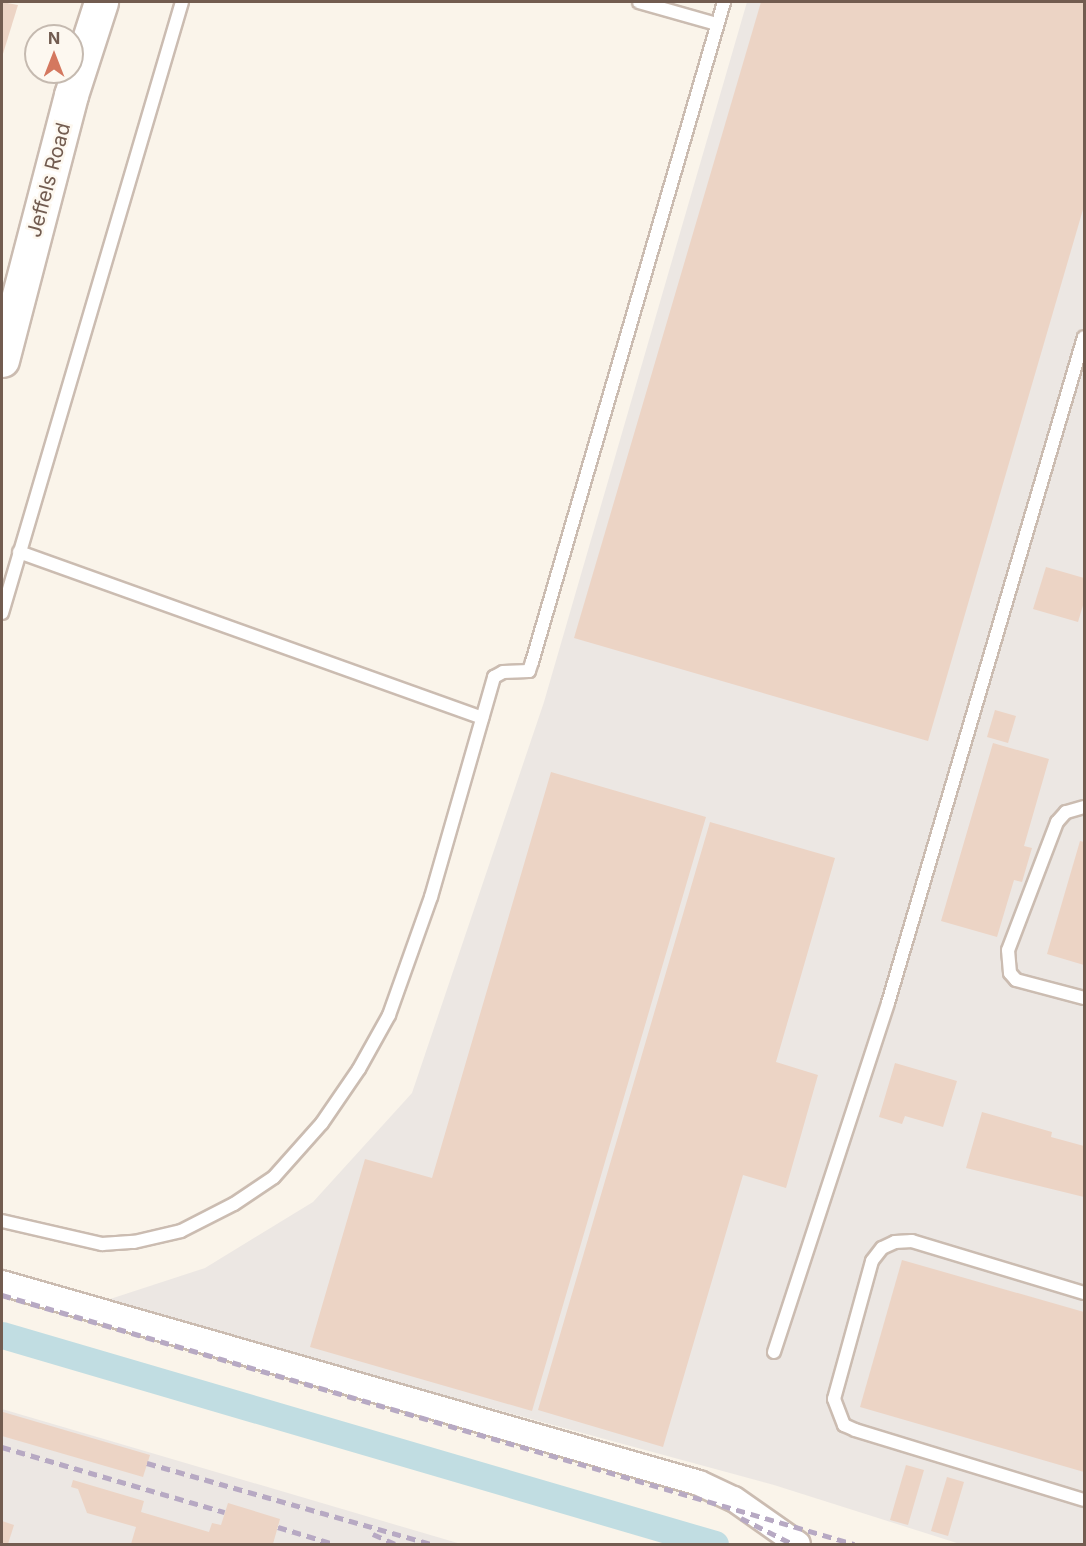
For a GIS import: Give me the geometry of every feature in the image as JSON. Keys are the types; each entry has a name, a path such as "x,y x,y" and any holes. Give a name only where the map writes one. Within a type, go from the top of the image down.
{"main road":[{"name":"Jeffels Road","path":"2,360 97,2"}],"street":[{"path":"2,1283 699,1483 734,1499 794,1541"}],"lane":[{"path":"2,613 183,2"},
{"path":"639,2 717,24"},
{"path":"2,1221 102,1244 134,1242 181,1231 234,1204 274,1177 322,1123 359,1069 389,1015 431,897 494,677 503,672 529,671 724,2"},
{"path":"774,1352 888,1003 1084,337"},
{"path":"19,552 482,718"},
{"path":"1084,807 1066,812 1057,822 1008,950 1010,973 1016,980 1084,998"},
{"path":"1084,1293 912,1241 894,1242 882,1248 872,1261 834,1399 844,1425 855,1430 1084,1500"}],"shaded area":[{"path":"747,2 1084,2 1084,1544 960,1544 774,1485 101,1302 205,1268 313,1202 412,1093 544,702"},
{"path":"2,1409 461,1544 2,1544"}],"building":[{"path":"2,2 18,5 2,57"},
{"path":"761,2 1084,2 1084,206 928,741 574,638"},
{"path":"1046,567 1084,578 1084,602 1078,622 1033,609"},
{"path":"995,710 1016,716 1008,743 987,737"},
{"path":"993,743 1049,759 1024,846 1032,848 1022,882 1014,880 997,937 941,921"},
{"path":"551,772 706,817 532,1411 310,1347 365,1159 432,1178"},
{"path":"710,822 835,858 776,1062 818,1075 786,1188 743,1175 663,1447 538,1410"},
{"path":"1080,841 1084,842 1084,965 1047,954"},
{"path":"895,1063 957,1081 943,1127 905,1116 902,1124 879,1117"},
{"path":"982,1112 1052,1132 1051,1137 1084,1146 1084,1197 966,1168"},
{"path":"902,1260 1084,1312 1084,1472 860,1407"},
{"path":"3,1412 150,1455 143,1477 2,1436"},
{"path":"906,1465 924,1470 908,1525 890,1520"},
{"path":"947,1477 964,1482 948,1536 931,1531"},
{"path":"73,1480 144,1501 141,1512 209,1532 212,1523 221,1525 228,1503 280,1519 273,1544 131,1544 136,1527 87,1513 78,1489 71,1487"},
{"path":"2,1521 14,1525 8,1544 2,1544"}],"waterway":[{"path":"2,1335 715,1544"}],"railway":[{"path":"2,1295 854,1544"},
{"path":"2,1447 225,1512"},
{"path":"147,1463 431,1544"},
{"path":"741,1518 793,1544"},
{"path":"278,1527 334,1544"},
{"path":"373,1534 395,1544"}]}
